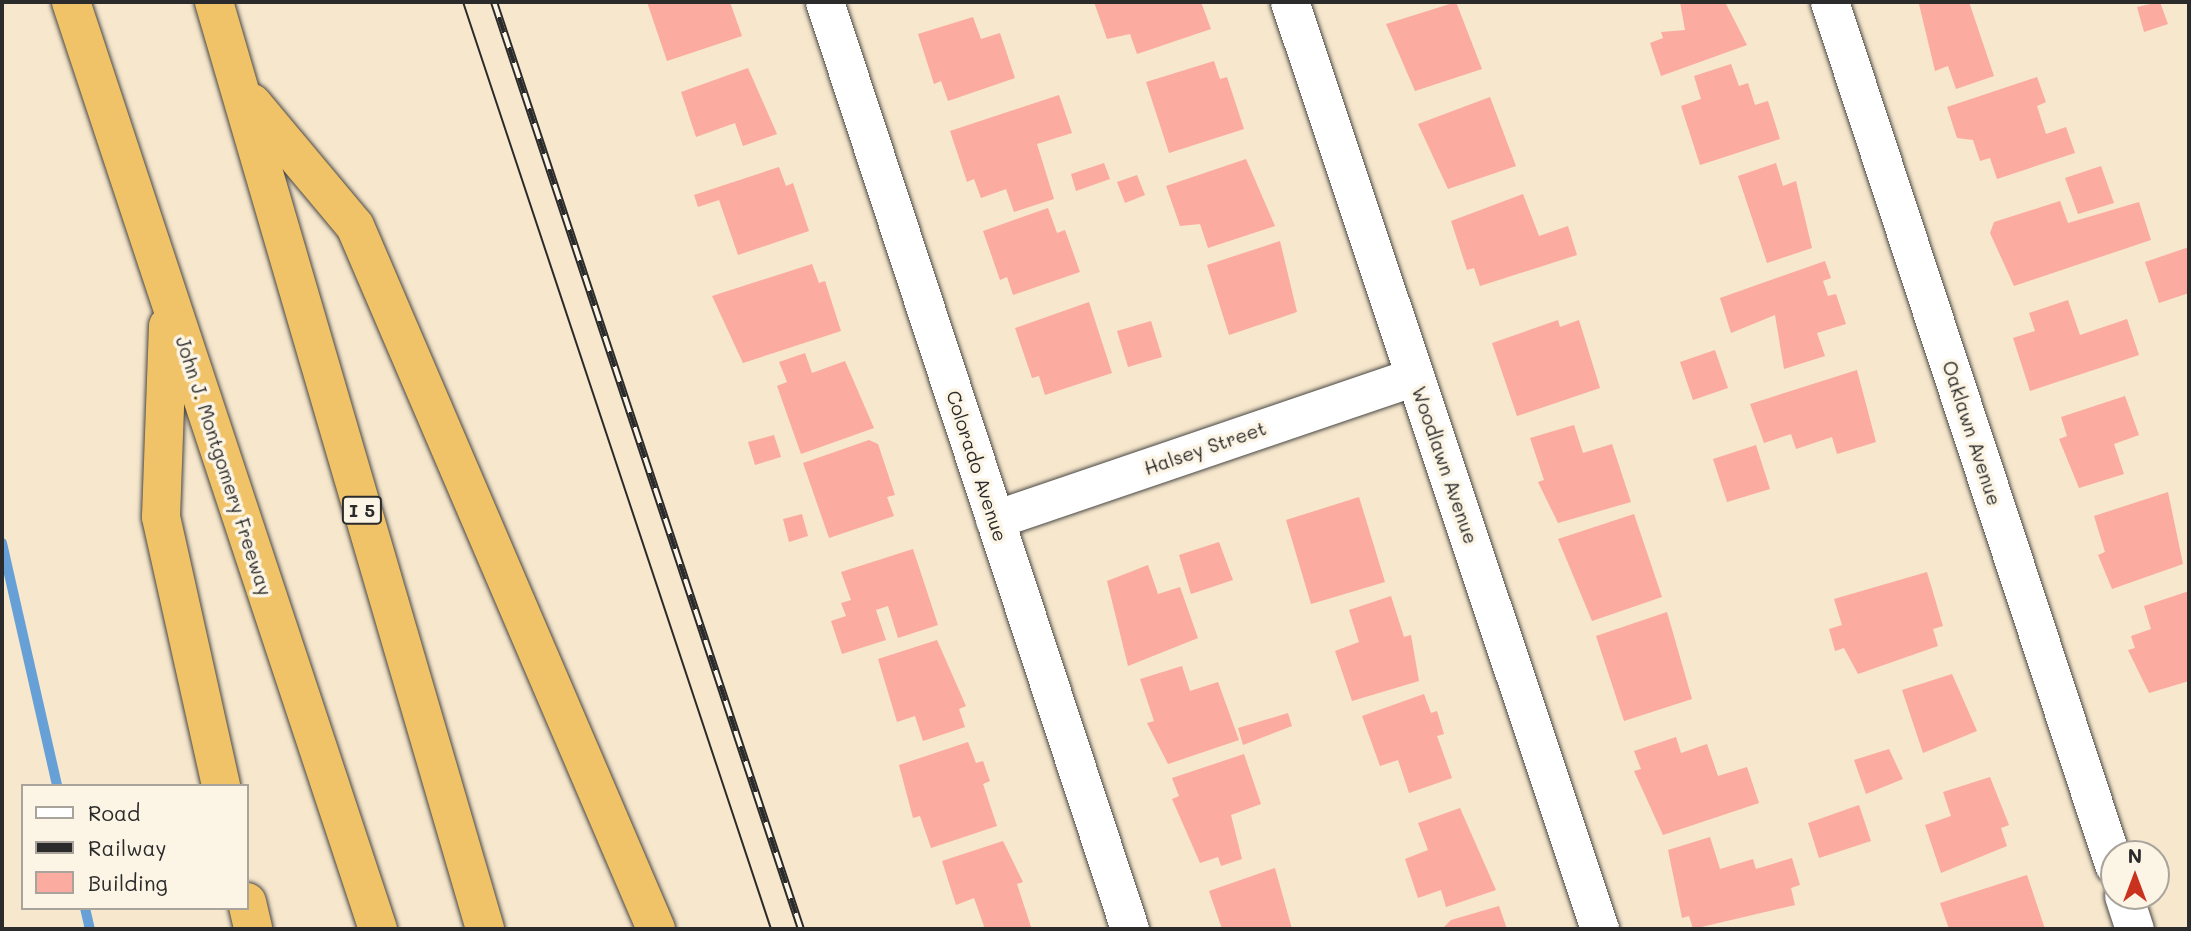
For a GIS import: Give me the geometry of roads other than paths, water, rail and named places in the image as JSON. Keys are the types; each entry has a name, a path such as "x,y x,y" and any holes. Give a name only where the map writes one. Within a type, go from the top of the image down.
{"highway":[{"name":"John J. Montgomery Freeway","path":"71,2 378,929"},
{"name":"I 5","path":"214,2 485,929"},
{"path":"242,91 355,226 656,929"},
{"path":"169,300 162,517 221,784"},
{"path":"248,906 253,929"}],"street":[{"name":"Colorado Avenue","path":"825,2 1130,929"},
{"name":"Woodlawn Avenue","path":"1290,2 1600,929"},
{"name":"Oaklawn Avenue","path":"1830,2 2106,840"},
{"name":"Halsey Street","path":"995,520 1415,377"},
{"path":"2129,910 2135,929"}],"waterway":[{"path":"2,543 57,784"},
{"path":"85,910 90,929"}],"tram line":[{"path":"463,2 771,929"}],"railway":[{"path":"494,2 801,929"}]}
